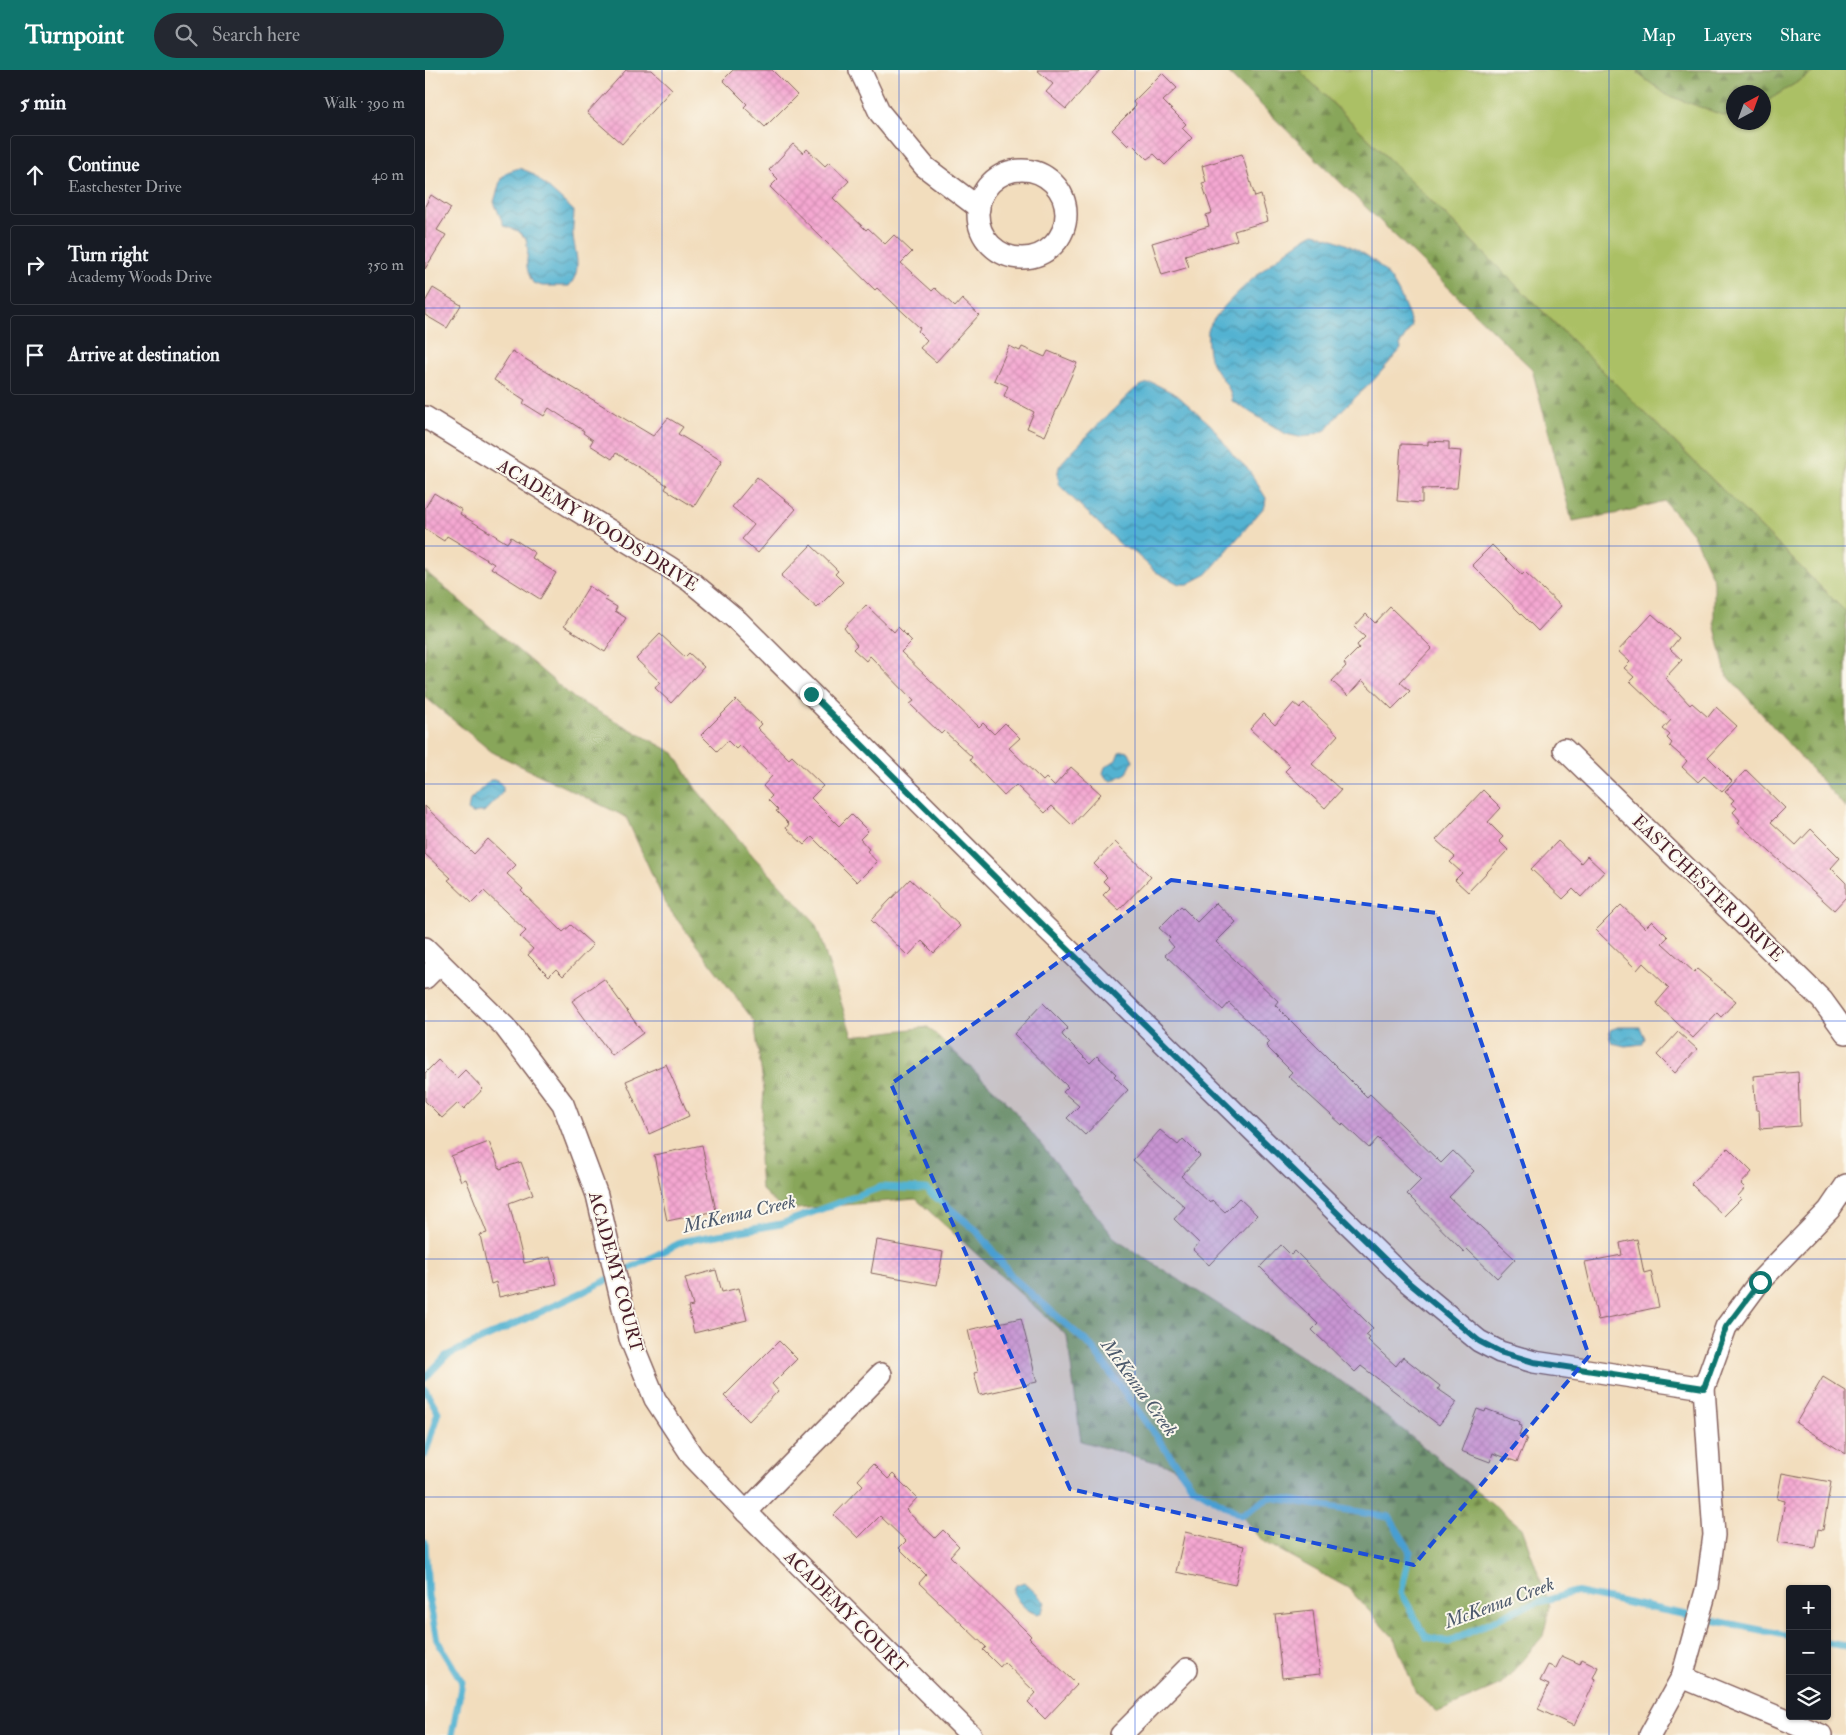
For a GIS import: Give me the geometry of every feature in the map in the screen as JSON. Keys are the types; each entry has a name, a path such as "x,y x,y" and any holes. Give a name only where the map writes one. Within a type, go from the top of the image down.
{"street":[{"path":"860,70 880,112 925,167 979,208 982,233 989,243 999,251 1017,257 1035,256 1047,250 1063,231 1066,219 1066,207 1062,195 1055,185 1045,176 1021,170 998,177 989,185 979,208"},
{"name":"ACADEMY WOODS DRIVE","path":"425,417 669,566 690,580 738,621 1042,924 1408,1282 1479,1341 1500,1352 1534,1362 1704,1388"},
{"name":"EASTCHESTER DRIVE","path":"1564,749 1823,1000 1846,1033"},
{"path":"425,978 432,955"},
{"name":"ACADEMY COURT","path":"432,955 505,1026 563,1104 597,1195 631,1338 655,1399 693,1457 971,1735"},
{"path":"1650,1735 1682,1677 1693,1645 1707,1588 1714,1535 1704,1388 1726,1327 1760,1282 1829,1210 1846,1185"},
{"path":"746,1512 881,1374"},
{"path":"1121,1735 1187,1669"},
{"path":"1682,1677 1821,1735"}],"highlighted area":[{"path":"1171,880 1437,913 1589,1356 1414,1565 1070,1489 891,1084"}],"green space":[{"path":"1225,70 1299,70 1846,612 1846,808 1726,674 1714,623 1714,581 1693,534 1664,501 1620,513 1572,521 1532,369"},
{"path":"1299,70 1846,70 1846,612"},
{"path":"1639,70 1817,70 1771,99 1771,85 1726,85 1725,116 1667,95 1638,74"},
{"path":"425,571 575,699 674,753 696,789 754,857 815,922 852,1036 928,1027 1009,1104 1116,1240 1353,1389 1522,1528 1550,1606 1543,1636 1501,1685 1438,1712 1416,1693 1394,1638 1348,1588 1261,1540 1241,1515 1192,1486 1173,1467 1081,1441 1067,1336 916,1199 783,1210 761,1189 759,1159 764,1090 754,1021 666,905 626,817 492,752 425,697"}],"water":[{"path":"519,168 532,173 574,211 573,233 577,268 576,274 569,286 542,286 533,283 529,276 527,265 526,239 518,231 504,226 494,202 501,178 507,172"},
{"path":"1314,233 1333,239 1363,253 1380,266 1399,292 1412,326 1400,344 1401,349 1372,382 1343,409 1326,430 1310,436 1299,437 1286,434 1232,401 1226,384 1215,369 1210,358 1208,331 1223,308 1255,277 1289,249"},
{"path":"1153,383 1177,395 1211,425 1234,456 1248,469 1266,498 1265,506 1207,574 1188,584 1179,584 1156,572 1135,553 1122,546 1060,486 1058,479 1059,467 1071,452 1135,389 1144,384"},
{"path":"1119,752 1129,752 1133,761 1127,773 1112,781 1106,778 1103,773 1105,767 1116,760"},
{"path":"490,780 497,780 503,786 503,792 484,812 472,814 468,810 470,800"},
{"path":"1618,1027 1640,1027 1645,1038 1643,1044 1625,1046 1612,1043 1610,1030"},
{"path":"1024,1582 1045,1602 1042,1612 1038,1614 1030,1611 1016,1597 1014,1589 1016,1585"}],"building":[{"path":"626,70 652,70 672,89 622,144 587,113"},
{"path":"733,70 772,70 797,95 765,127 744,107 747,104 723,80"},
{"path":"1037,70 1100,70 1066,109 1046,92 1053,84"},
{"path":"1162,73 1177,88 1163,101 1186,124 1182,128 1192,138 1165,165 1154,154 1147,159 1131,143 1128,146 1112,130 1136,106 1133,102"},
{"path":"793,144 803,153 807,149 825,166 829,162 849,181 833,198 866,230 868,228 885,244 894,235 912,252 901,263 932,291 935,288 955,307 962,299 979,315 936,362 920,348 927,340 918,331 920,328 877,288 875,290 770,187 778,179 769,170"},
{"path":"1242,154 1255,197 1261,195 1268,221 1234,231 1237,240 1185,255 1189,267 1162,275 1152,243 1209,226 1206,215 1212,213 1202,183 1206,182 1202,166"},
{"path":"431,195 451,208 437,230 446,235 425,269 425,206"},
{"path":"433,288 461,305 447,328 425,315 425,302"},
{"path":"1009,346 1020,351 1022,347 1045,357 1048,351 1077,363 1045,436 1027,428 1034,412 1004,396 1008,386 994,380"},
{"path":"512,351 653,436 668,418 683,427 678,434 722,461 694,507 665,489 667,485 616,453 612,459 590,445 593,440 583,433 584,431 549,408 544,416 523,403 525,400 494,380"},
{"path":"1428,441 1449,442 1449,450 1461,451 1457,488 1422,489 1422,503 1397,501 1401,444 1428,445"},
{"path":"757,477 796,509 758,553 742,539 754,525 732,507"},
{"path":"434,493 462,510 460,514 507,543 511,537 535,553 532,558 556,573 540,599 491,568 494,564 447,536 444,541 425,529 425,508"},
{"path":"811,545 838,571 835,574 843,582 817,608 781,576"},
{"path":"1492,545 1522,575 1525,572 1561,606 1538,631 1472,565"},
{"path":"589,586 607,598 605,600 617,607 615,611 626,618 605,652 564,626"},
{"path":"866,605 894,632 898,627 912,641 901,652 979,727 983,723 994,734 1005,723 1020,738 1009,748 1043,781 1046,778 1054,786 1071,767 1101,794 1072,825 1052,806 1045,813 1016,785 1004,796 970,760 972,757 944,731 941,734 910,704 914,701 870,656 866,661 853,649 857,645 844,628"},
{"path":"1390,607 1432,648 1400,682 1410,691 1392,709 1362,680 1348,696 1332,681 1346,666 1344,663 1359,648 1357,645 1365,637 1354,627 1366,614 1375,623"},
{"path":"1652,614 1679,638 1670,649 1682,660 1665,678 1690,705 1692,703 1708,717 1716,707 1737,726 1708,757 1732,781 1722,792 1704,776 1698,782 1682,767 1687,761 1670,746 1672,743 1667,738 1670,735 1663,729 1671,720 1630,681 1634,677 1624,668 1630,662 1618,651"},
{"path":"660,634 685,657 689,653 704,667 671,703 655,688 660,682 636,659"},
{"path":"736,700 761,724 757,728 789,759 792,756 823,786 811,798 839,826 851,814 868,831 860,839 869,849 867,851 877,862 857,882 812,837 804,845 786,828 789,824 768,800 772,796 763,786 772,776 740,745 736,749 728,741 717,751 701,735"},
{"path":"1294,703 1300,708 1304,703 1338,735 1312,764 1341,790 1325,808 1285,771 1290,766 1250,729 1264,714 1275,725"},
{"path":"1746,770 1785,808 1771,822 1796,845 1811,829 1840,858 1831,868 1846,883 1846,897 1834,910 1738,823 1740,820 1733,812 1737,808 1731,803 1734,800 1725,792"},
{"path":"1483,790 1501,808 1488,822 1503,837 1499,841 1508,850 1468,892 1455,880 1462,873 1450,862 1455,857 1436,840"},
{"path":"425,806 474,854 488,839 516,865 507,874 523,889 521,891 563,932 571,925 593,945 563,976 556,969 549,976 528,955 533,949 520,937 526,931 484,891 472,903 448,880 451,878 425,854"},
{"path":"1558,841 1581,863 1587,856 1604,872 1581,897 1573,889 1563,899 1531,869"},
{"path":"1115,842 1151,877 1119,910 1103,895 1110,888 1103,881 1107,877 1094,864"},
{"path":"910,879 960,926 934,953 922,941 908,956 871,920"},
{"path":"1216,903 1236,922 1216,942 1278,1001 1275,1005 1367,1097 1370,1094 1441,1163 1453,1151 1474,1171 1449,1197 1515,1259 1497,1278 1467,1249 1464,1252 1407,1194 1421,1180 1378,1138 1369,1148 1342,1125 1288,1076 1292,1072 1266,1046 1270,1042 1229,1003 1223,1010 1165,955 1174,947 1168,940 1170,938 1159,928 1181,906 1197,922"},
{"path":"1621,905 1645,928 1652,921 1668,937 1662,943 1694,972 1697,969 1736,1001 1721,1017 1717,1013 1693,1038 1658,1005 1657,1002 1669,988 1643,963 1637,970 1596,930"},
{"path":"604,979 643,1033 612,1056 572,1001"},
{"path":"1043,1003 1068,1028 1062,1034 1063,1036 1090,1063 1097,1056 1116,1074 1114,1076 1128,1090 1085,1135 1067,1118 1079,1106 1063,1092 1068,1087 1014,1034"},
{"path":"1678,1032 1697,1049 1675,1073 1657,1055"},
{"path":"438,1060 457,1078 465,1070 483,1089 464,1109 458,1103 442,1118 425,1101 425,1073"},
{"path":"666,1064 689,1116 649,1134 626,1081"},
{"path":"1798,1072 1800,1126 1760,1129 1753,1076"},
{"path":"1160,1130 1178,1145 1183,1139 1200,1156 1181,1176 1210,1203 1212,1200 1225,1212 1239,1198 1257,1215 1209,1265 1193,1250 1199,1243 1174,1219 1185,1207 1133,1160"},
{"path":"489,1142 500,1169 521,1162 533,1194 509,1203 524,1263 550,1257 557,1284 499,1297 496,1282 491,1284 480,1235 487,1233 466,1179 461,1181 451,1156"},
{"path":"702,1145 716,1211 667,1221 654,1155"},
{"path":"1728,1148 1752,1172 1741,1184 1745,1188 1738,1196 1741,1199 1724,1216 1691,1184"},
{"path":"1637,1239 1644,1273 1651,1271 1659,1307 1598,1320 1585,1262 1622,1255 1620,1243"},
{"path":"877,1240 943,1252 937,1285 871,1273"},
{"path":"1281,1245 1291,1255 1295,1251 1373,1328 1366,1335 1370,1338 1368,1340 1396,1366 1403,1357 1440,1386 1438,1389 1457,1402 1439,1425 1361,1366 1355,1372 1312,1330 1318,1324 1260,1267"},
{"path":"716,1270 722,1292 739,1288 747,1320 694,1333 688,1307 693,1306 685,1278"},
{"path":"1021,1318 1037,1382 980,1395 974,1373 978,1372 968,1330"},
{"path":"779,1341 797,1359 772,1384 778,1391 749,1421 724,1396"},
{"path":"1823,1377 1846,1391 1846,1454 1796,1423"},
{"path":"1477,1409 1485,1412 1486,1409 1520,1422 1519,1425 1522,1426 1519,1435 1527,1438 1517,1462 1493,1453 1490,1462 1461,1451"},
{"path":"873,1464 888,1479 893,1474 917,1498 906,1510 935,1538 943,1530 959,1546 950,1556 1031,1636 1029,1638 1077,1685 1045,1719 1028,1702 1036,1693 1004,1662 1000,1667 983,1650 986,1647 919,1583 926,1575 899,1548 906,1541 880,1516 858,1538 834,1515 863,1485 858,1480"},
{"path":"1782,1473 1831,1482 1823,1530 1818,1529 1815,1548 1778,1542 1785,1501 1777,1499"},
{"path":"1185,1532 1244,1546 1235,1585 1176,1572"},
{"path":"1313,1610 1320,1674 1282,1678 1275,1614"},
{"path":"1562,1656 1580,1664 1582,1659 1598,1667 1593,1678 1596,1679 1574,1726 1538,1709 1549,1685 1540,1681 1548,1665 1556,1668"}],"waterway":[{"name":"McKenna Creek","path":"425,1378 446,1356 583,1292 684,1241 781,1224 881,1187 926,1189 977,1231 1013,1278 1091,1346 1192,1486 1241,1515 1270,1497 1389,1517 1410,1551 1401,1593 1426,1637 1449,1642 1520,1608 1574,1592 1786,1635"},
{"name":"McKenna Creek","path":"425,1389 438,1412 425,1455"},
{"name":"McKenna Creek","path":"425,1542 428,1596 437,1640 462,1682 452,1735"},
{"name":"McKenna Creek","path":"1831,1644 1846,1646"}],"route":[{"path":"811,694 1042,924 1408,1282 1479,1341 1500,1352 1534,1362 1704,1388 1726,1327 1760,1282"}]}
